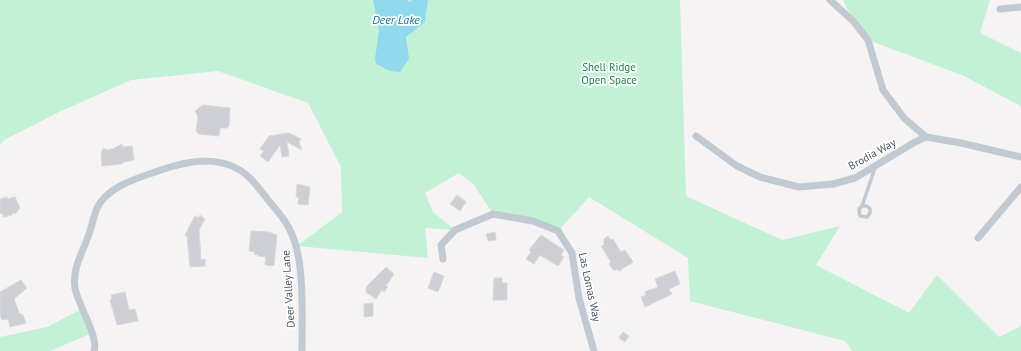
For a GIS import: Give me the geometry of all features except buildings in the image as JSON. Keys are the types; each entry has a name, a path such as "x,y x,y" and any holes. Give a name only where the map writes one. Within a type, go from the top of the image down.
{"street":[{"path":"830,0 854,22 868,40 883,90 904,118 926,137 968,144 1021,157"},
{"path":"1000,9 1021,7"},
{"name":"Brodia Way","path":"696,136 737,166 760,177 799,187 833,184 855,178 926,137"},
{"name":"Deer Valley Lane","path":"94,351 95,348 92,333 75,288 76,264 89,235 98,207 112,192 133,180 181,163 205,160 226,163 250,178 289,224 297,246 300,274 302,351"},
{"path":"978,238 1021,187"},
{"name":"Las Lomas Way","path":"443,259 441,245 455,230 494,214 533,221 558,231 572,252 579,298 594,351"}],"lane":[{"path":"862,206 876,166"}],"green space":[{"name":"Shell Ridge Open Space","path":"0,0 680,0 686,196 782,240 840,226 816,265 909,313 937,275 999,337 1021,326 1021,351 852,351 845,341 690,301 688,258 589,197 558,231 493,214 474,185 459,173 425,193 433,212 455,230 425,228 428,258 297,246 342,212 341,167 308,103 218,71 131,80 59,112 4,140 0,145"},
{"path":"843,0 990,0 980,33 1021,53 1021,106 962,75 868,40 854,22"},
{"path":"82,309 92,333 50,351 0,351 0,337 47,327"}],"water":[{"name":"Deer Lake","path":"373,0 407,0 410,2 412,0 428,0 425,22 406,37 409,59 400,72 390,71 376,64 375,59 379,30"}]}
